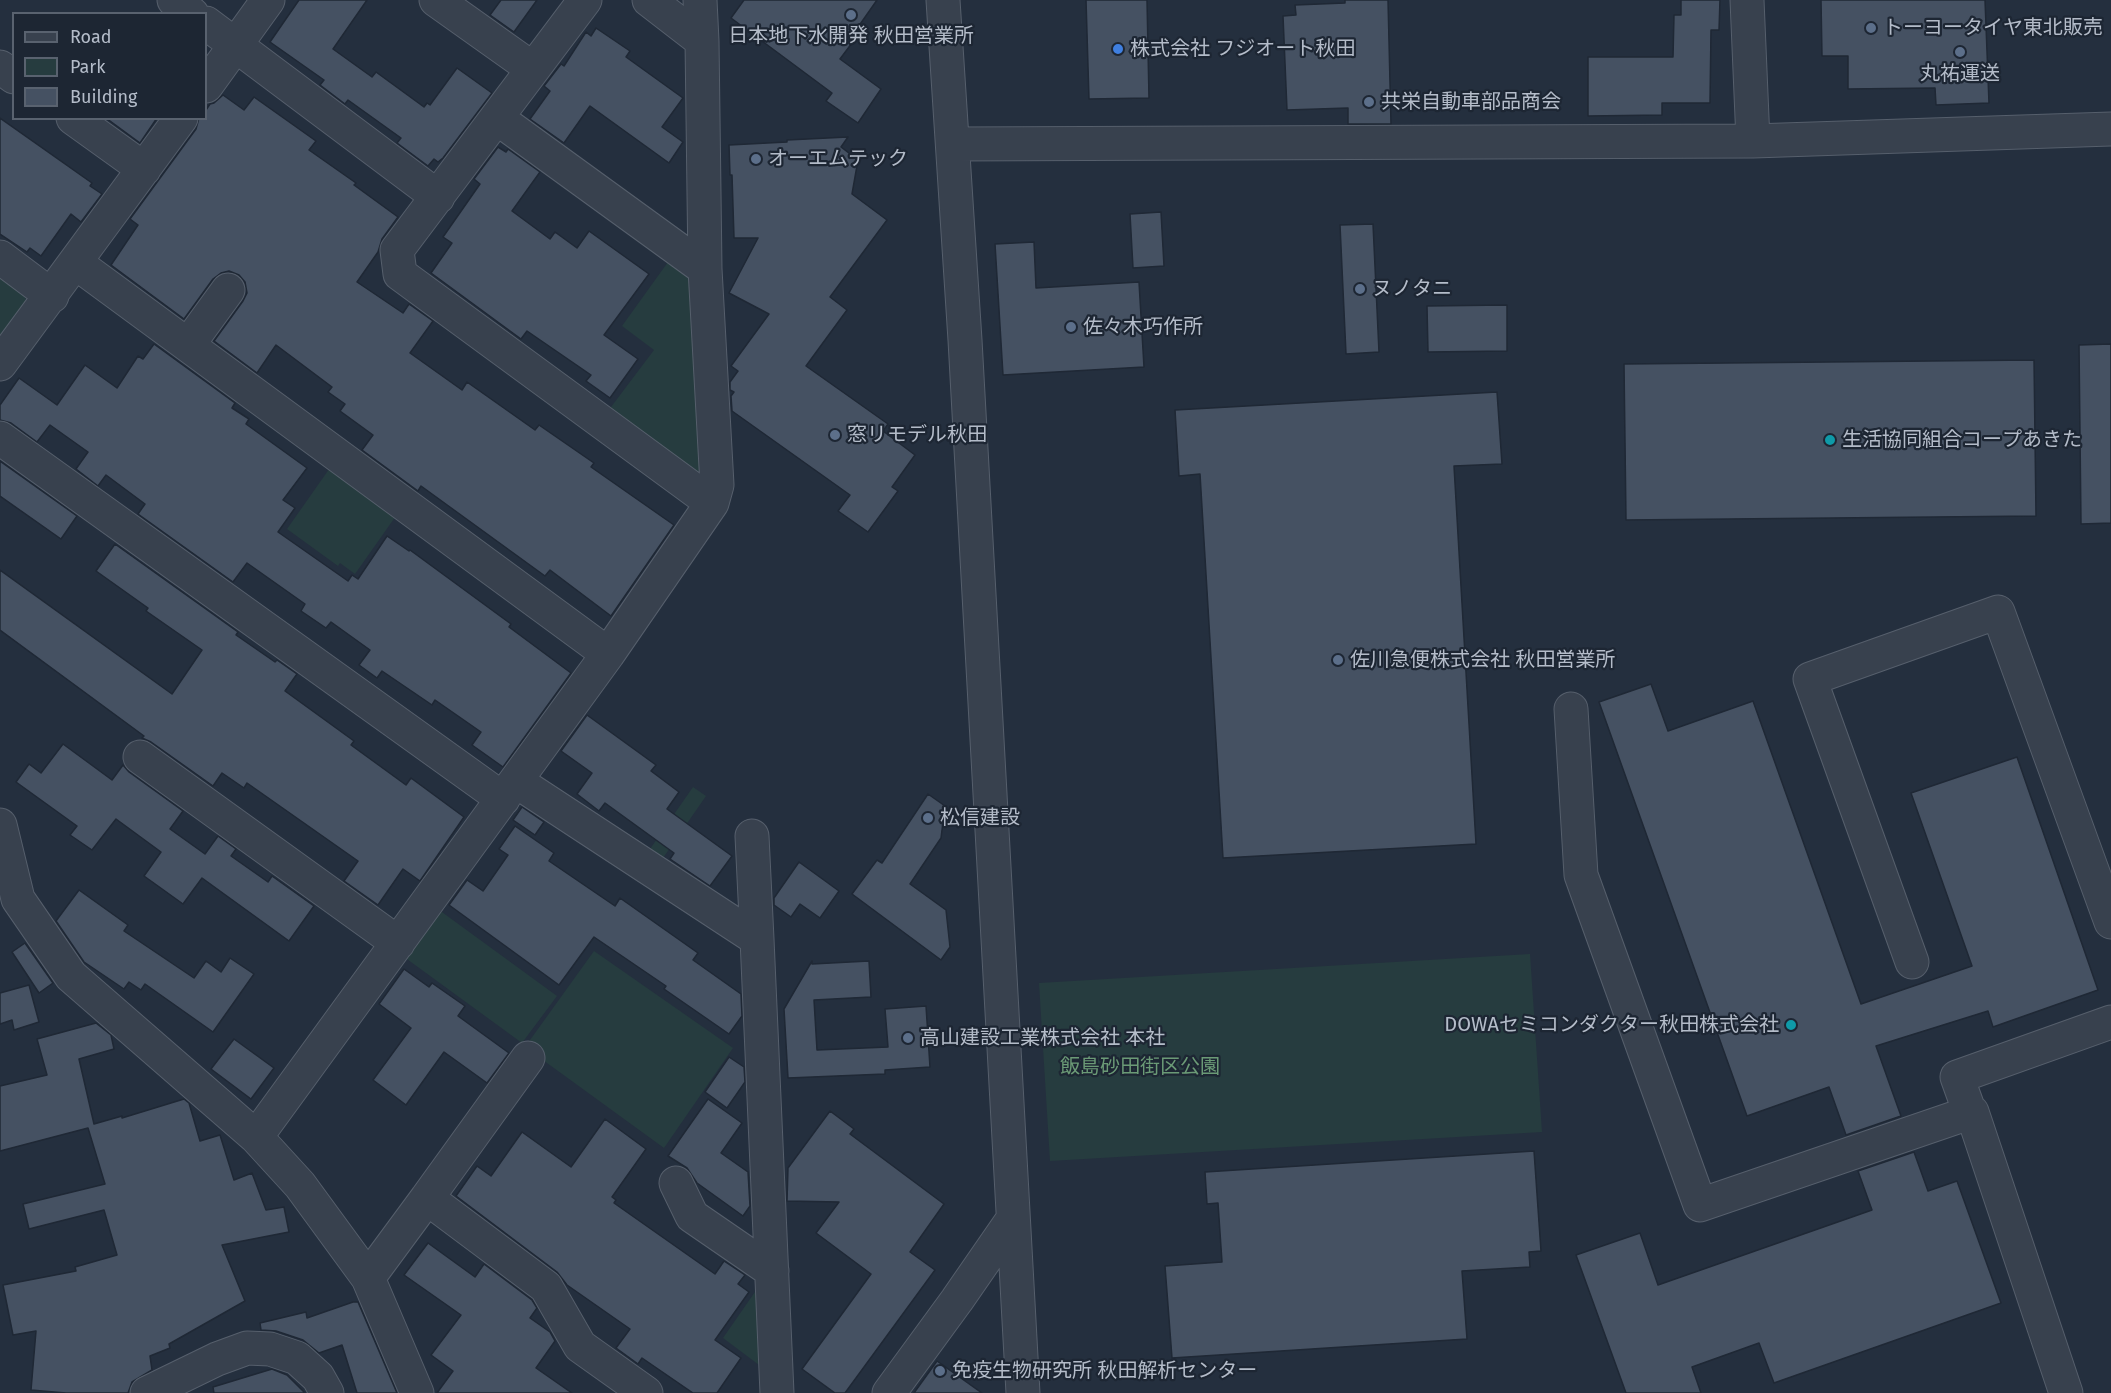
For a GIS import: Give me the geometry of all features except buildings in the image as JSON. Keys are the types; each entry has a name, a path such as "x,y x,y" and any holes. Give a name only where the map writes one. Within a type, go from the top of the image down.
{"street":[{"path":"174,0 189,12"},
{"path":"207,85 268,0"},
{"path":"436,0 533,69"},
{"path":"585,0 397,250 400,274 712,503"},
{"path":"649,0 702,41"},
{"path":"256,1137 609,654 712,503 717,485 705,269 700,0"},
{"path":"943,0 1023,1393"},
{"path":"1747,0 1753,141"},
{"path":"207,24 438,197"},
{"path":"497,118 705,269"},
{"path":"76,120 144,170"},
{"path":"0,364 181,120"},
{"path":"953,144 1753,141 2111,129"},
{"path":"0,257 52,296"},
{"path":"76,263 609,654"},
{"path":"188,345 228,290"},
{"path":"0,438 509,790 757,939"},
{"path":"1912,962 1810,679 1998,612 2111,922"},
{"path":"1571,709 1581,875 1700,1205 1970,1113"},
{"path":"140,757 398,943"},
{"path":"0,825 18,899 71,976 256,1137 300,1185 368,1278 417,1393"},
{"path":"752,836 777,1393"},
{"path":"2066,1393 1972,1112 1970,1113 1957,1077 2111,1022"},
{"path":"368,1278 528,1058"},
{"path":"676,1184 692,1215 772,1271"},
{"path":"427,1198 546,1287 580,1346 646,1393"},
{"path":"889,1393 1013,1219"},
{"path":"147,1393 217,1359 247,1348 270,1350 297,1358 318,1377 327,1393"}],"green space":[{"path":"668,262 688,273 693,287 701,469 697,475 608,411 654,350 622,326"},
{"path":"0,271 20,286 26,300 0,337"},
{"path":"332,465 398,513 355,574 340,563 338,566 287,529"},
{"path":"693,787 706,796 663,858 650,849"},
{"path":"435,907 557,996 522,1043 400,954"},
{"path":"594,951 733,1048 664,1148 525,1047"},
{"name":"飯島砂田街区公園","path":"1530,954 1542,1132 1050,1161 1039,983"},
{"path":"757,1289 759,1365 723,1338"}],"place":[{"name":"日本地下水開発 秋田営業所","path":"851,15"},
{"name":"トーヨータイヤ東北販売","path":"1871,28"},
{"name":"株式会社 フジオート秋田","path":"1118,49"},
{"name":"丸祐運送","path":"1960,52"},
{"name":"共栄自動車部品商会","path":"1369,102"},
{"name":"オーエムテック","path":"756,159"},
{"name":"ヌノタニ","path":"1360,289"},
{"name":"佐々木巧作所","path":"1071,327"},
{"name":"窓リモデル秋田","path":"835,435"},
{"name":"生活協同組合コープあきた","path":"1830,440"},
{"name":"佐川急便株式会社 秋田営業所","path":"1338,660"},
{"name":"松信建設","path":"928,818"},
{"name":"DOWAセミコンダクター秋田株式会社","path":"1791,1025"},
{"name":"高山建設工業株式会社 本社","path":"908,1038"},
{"name":"免疫生物研究所 秋田解析センター","path":"940,1371"}]}
